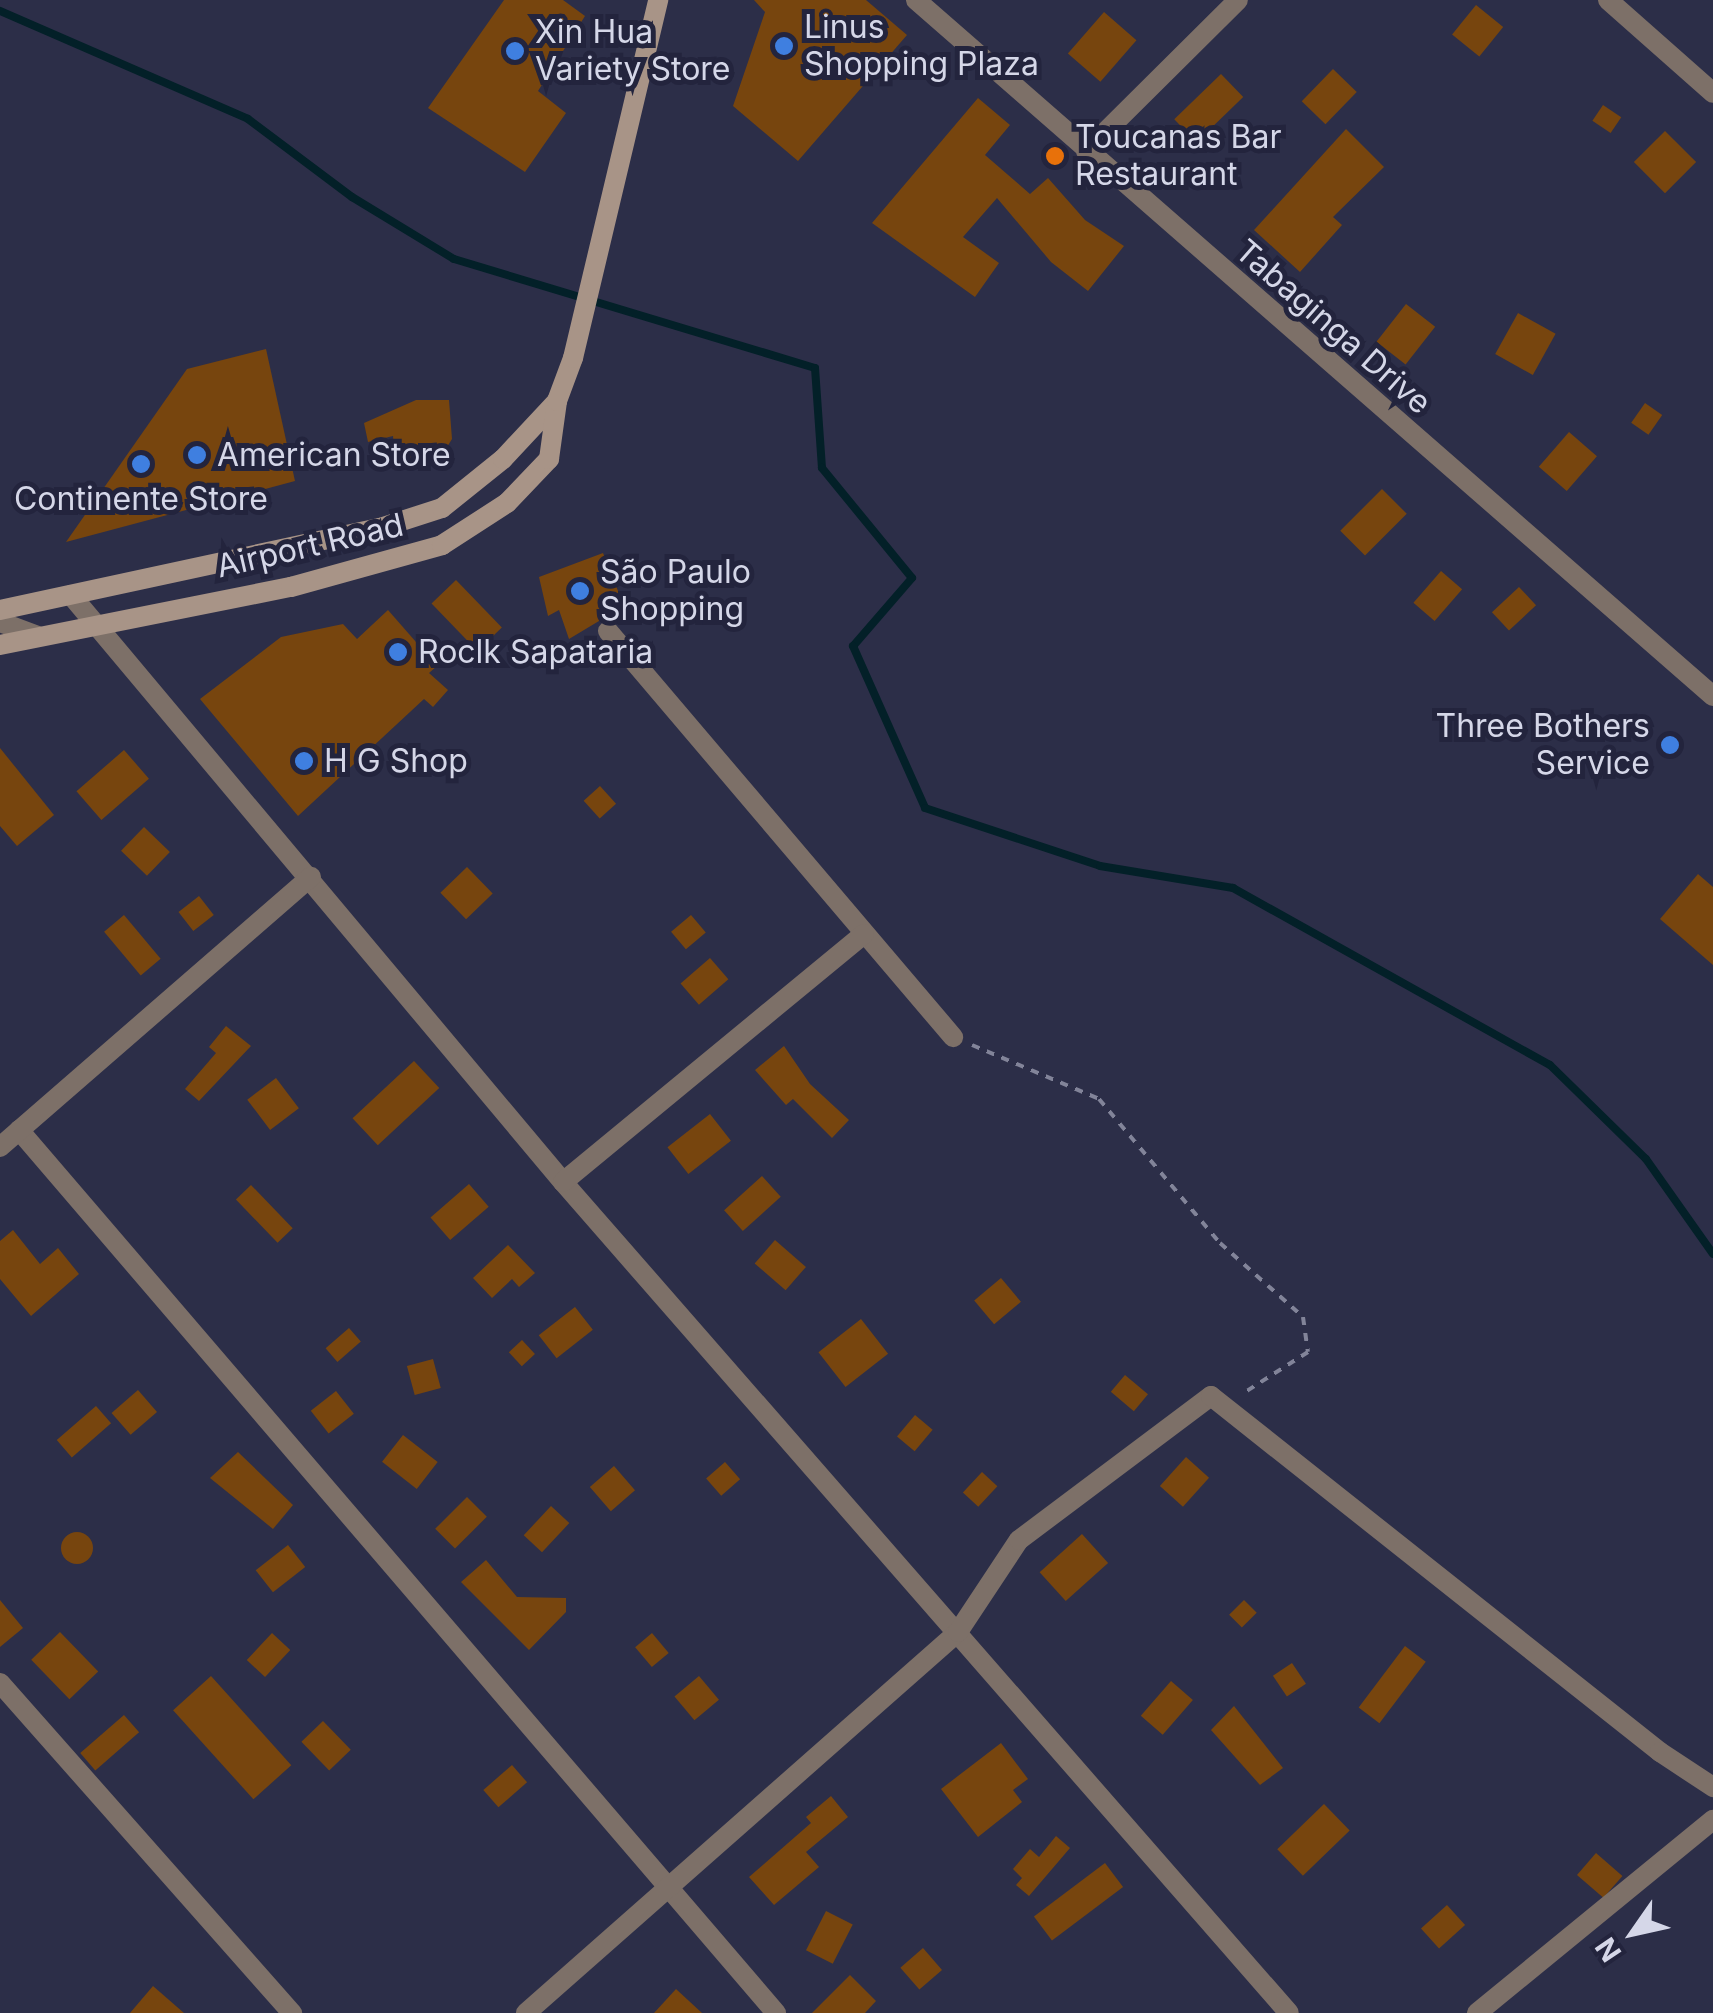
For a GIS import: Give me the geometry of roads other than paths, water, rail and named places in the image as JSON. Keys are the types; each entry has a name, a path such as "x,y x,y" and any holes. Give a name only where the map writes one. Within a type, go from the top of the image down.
{"street":[{"name":"Tabaginga Drive","path":"916,0 1713,696"},
{"path":"1086,152 1238,0"},
{"path":"1608,0 1713,93"},
{"name":"Airport Road","path":"0,645 96,621 292,587 442,546 507,503 549,459 557,401 574,358 591,288 652,3"},
{"name":"Airport Road","path":"0,610 380,528 442,508 503,459 557,401"},
{"path":"71,595 563,1182 1289,2013"},
{"path":"0,622 38,636"},
{"path":"608,631 954,1037"},
{"path":"0,1147 311,878"},
{"path":"563,1182 864,934"},
{"path":"19,1130 776,2013"},
{"path":"526,2013 958,1632 1019,1540 1211,1396 1660,1752 1713,1787"},
{"path":"0,1683 292,2013"},
{"path":"1477,2013 1713,1820"}],"waterway":[{"path":"0,11 248,119 352,197 454,259 815,368 822,468 912,578 853,646 925,808 1100,866 1233,888 1550,1065 1646,1159 1713,1254"}],"place":[{"name":"Linus Shopping Plaza","path":"784,46"},
{"name":"Xin Hua Variety Store","path":"515,51"},
{"name":"Toucanas Bar Restaurant","path":"1055,156"},
{"name":"American Store","path":"197,455"},
{"name":"Continente Store","path":"141,464"},
{"name":"São Paulo Shopping","path":"580,591"},
{"name":"Roclk Sapataria","path":"398,652"},
{"name":"Three Bothers Service","path":"1670,745"},
{"name":"H G Shop","path":"304,761"}]}
